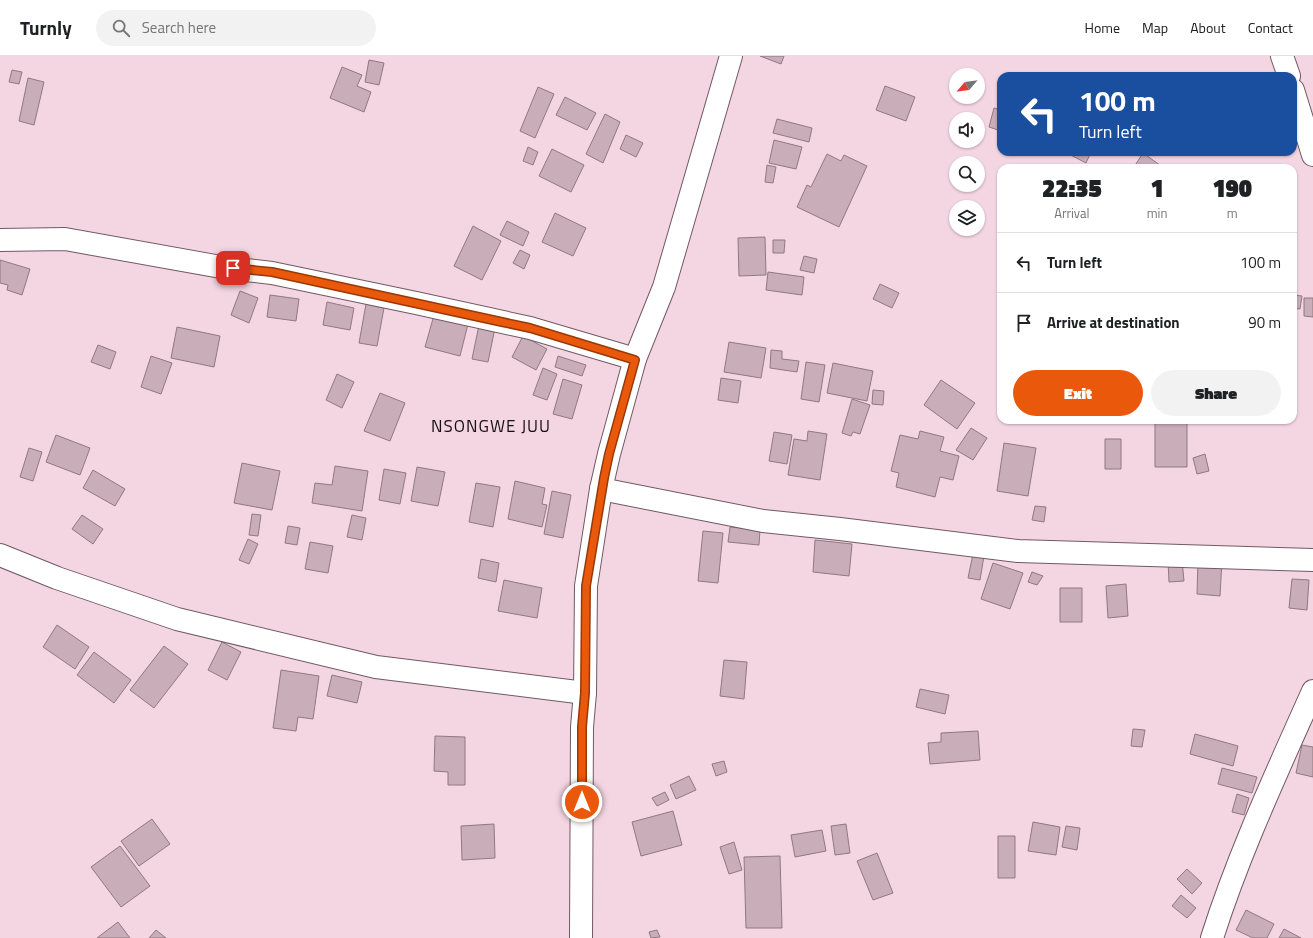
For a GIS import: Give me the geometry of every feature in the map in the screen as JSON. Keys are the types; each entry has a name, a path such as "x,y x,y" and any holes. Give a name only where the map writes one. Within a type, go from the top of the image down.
{"street":[{"path":"580,938 582,727 585,693 586,586 601,489 635,360 664,287 731,56"},
{"path":"1282,56 1288,72"},
{"path":"1297,103 1313,155"},
{"path":"0,240 64,238 220,267 272,272 530,328 635,360"},
{"path":"601,489 763,522 840,528 1018,551 1313,560"},
{"path":"0,555 57,578 177,619 376,667 585,693"},
{"path":"1212,938 1226,896 1271,786 1313,691"}],"building":[{"path":"760,56 784,56 781,64"},
{"path":"369,60 384,63 379,85 365,82"},
{"path":"342,67 362,75 357,86 371,92 364,112 330,98"},
{"path":"12,70 22,72 19,84 9,82"},
{"path":"28,78 44,82 34,125 19,121"},
{"path":"885,86 915,97 906,121 876,110"},
{"path":"538,87 554,94 535,138 520,131"},
{"path":"565,97 596,113 587,130 556,115"},
{"path":"994,108 997,109 997,130 989,127"},
{"path":"605,114 620,122 603,163 586,154"},
{"path":"777,119 812,128 809,142 773,133"},
{"path":"626,135 643,143 636,157 620,149"},
{"path":"774,140 802,147 796,169 769,163"},
{"path":"528,147 538,152 533,165 523,161"},
{"path":"552,149 584,165 571,192 539,176"},
{"path":"827,154 841,161 844,155 867,166 839,227 797,207 807,185 811,187"},
{"path":"1073,156 1089,156 1086,163"},
{"path":"1141,156 1147,156 1158,164 1136,164"},
{"path":"767,165 776,167 773,183 765,182"},
{"path":"555,213 586,228 573,256 542,242"},
{"path":"507,221 529,232 523,246 500,235"},
{"path":"473,226 501,241 482,280 454,266"},
{"path":"765,237 766,275 739,276 738,238"},
{"path":"773,240 785,240 784,253 773,253"},
{"path":"520,250 530,255 524,269 513,263"},
{"path":"804,256 817,259 814,273 800,270"},
{"path":"0,260 30,269 22,295 7,290 8,285 0,283"},
{"path":"768,272 804,277 802,295 766,290"},
{"path":"880,284 899,293 892,308 873,299"},
{"path":"240,291 258,298 249,323 231,315"},
{"path":"270,295 299,299 296,321 267,317"},
{"path":"1297,295 1302,296 1300,309 1297,309"},
{"path":"1304,298 1313,298 1313,317 1304,316"},
{"path":"327,302 354,308 350,330 323,325"},
{"path":"366,304 384,308 377,346 359,343"},
{"path":"434,315 468,324 460,356 425,347"},
{"path":"479,325 495,328 488,362 472,359"},
{"path":"177,327 220,336 214,367 171,358"},
{"path":"523,336 547,349 536,370 512,357"},
{"path":"729,342 766,348 761,378 724,372"},
{"path":"98,345 116,352 110,369 91,362"},
{"path":"771,350 782,351 782,359 799,361 797,372 770,368"},
{"path":"151,356 172,363 161,394 141,387"},
{"path":"558,356 586,365 582,376 555,367"},
{"path":"806,362 825,365 819,402 801,399"},
{"path":"833,363 873,371 867,401 827,393"},
{"path":"543,368 557,374 547,400 533,395"},
{"path":"337,374 354,382 342,408 326,400"},
{"path":"721,378 741,381 738,403 718,400"},
{"path":"563,379 582,385 572,419 553,414"},
{"path":"941,380 975,403 957,429 924,405"},
{"path":"873,390 884,391 883,405 872,404"},
{"path":"380,393 405,403 390,441 364,431"},
{"path":"852,399 870,405 860,434 853,432 851,436 842,433"},
{"path":"1155,424 1187,424 1187,467 1155,467"},
{"path":"971,428 987,438 973,460 956,450"},
{"path":"808,431 827,434 820,480 788,475 794,439 807,441"},
{"path":"920,431 944,437 940,451 959,456 953,480 940,477 935,497 896,487 899,473 891,471 900,435 918,439"},
{"path":"774,432 792,435 787,464 769,461"},
{"path":"56,435 90,448 80,475 46,462"},
{"path":"1105,439 1121,439 1121,469 1105,469"},
{"path":"1004,443 1036,448 1028,496 997,491"},
{"path":"29,448 42,452 33,481 20,477"},
{"path":"1205,454 1209,471 1197,474 1193,458"},
{"path":"242,463 280,471 272,510 234,503"},
{"path":"335,466 368,471 362,511 312,503 315,483 332,485"},
{"path":"417,467 445,472 438,506 411,501"},
{"path":"384,469 406,473 400,504 379,500"},
{"path":"93,470 125,489 115,506 83,488"},
{"path":"515,481 545,488 542,504 547,505 542,527 508,519"},
{"path":"476,483 500,487 493,527 469,522"},
{"path":"552,491 571,495 563,538 544,534"},
{"path":"1035,506 1046,507 1044,522 1032,520"},
{"path":"252,514 261,515 258,536 249,535"},
{"path":"82,515 103,529 93,544 72,529"},
{"path":"352,515 366,518 362,540 347,537"},
{"path":"288,526 300,528 297,545 285,543"},
{"path":"730,527 760,530 759,545 728,542"},
{"path":"703,531 723,533 718,583 698,581"},
{"path":"248,539 258,544 249,564 239,560"},
{"path":"815,540 852,544 849,576 813,572"},
{"path":"310,542 333,546 328,573 305,569"},
{"path":"973,554 984,556 980,580 968,578"},
{"path":"481,559 499,563 496,582 478,578"},
{"path":"1198,559 1222,560 1220,596 1197,594"},
{"path":"1182,560 1184,581 1169,582 1168,561"},
{"path":"993,563 1023,573 1010,609 981,599"},
{"path":"1032,572 1043,576 1037,585 1028,582"},
{"path":"1292,579 1309,580 1307,610 1289,608"},
{"path":"504,580 542,588 537,618 498,611"},
{"path":"1126,584 1128,616 1108,618 1106,586"},
{"path":"1060,588 1082,588 1082,622 1060,622"},
{"path":"57,625 89,647 75,669 43,647"},
{"path":"222,642 241,652 227,680 208,670"},
{"path":"164,646 188,664 154,708 130,690"},
{"path":"94,652 131,680 114,703 77,675"},
{"path":"724,660 747,662 744,699 720,696"},
{"path":"281,670 319,676 313,719 298,717 296,731 273,728"},
{"path":"332,675 362,682 357,703 327,696"},
{"path":"920,689 949,695 945,714 916,707"},
{"path":"1133,729 1145,730 1142,747 1131,746"},
{"path":"978,731 980,760 930,764 928,743 941,742 941,733"},
{"path":"1195,734 1238,746 1233,766 1190,754"},
{"path":"435,736 465,737 465,785 448,785 448,772 434,771"},
{"path":"1302,745 1313,747 1313,777 1296,773"},
{"path":"724,761 727,772 716,776 712,764"},
{"path":"1222,768 1257,777 1252,793 1218,784"},
{"path":"689,776 696,790 676,799 670,785"},
{"path":"665,792 669,800 657,806 652,798"},
{"path":"1237,794 1249,798 1244,815 1232,812"},
{"path":"673,811 682,845 641,856 632,822"},
{"path":"152,819 170,844 139,866 121,841"},
{"path":"1033,822 1060,827 1056,855 1028,851"},
{"path":"494,824 495,858 462,860 461,826"},
{"path":"846,824 850,853 835,855 831,826"},
{"path":"1066,826 1080,828 1077,850 1062,847"},
{"path":"822,830 826,851 795,857 791,835"},
{"path":"998,836 1015,836 1015,878 998,878"},
{"path":"734,842 742,870 729,874 720,847"},
{"path":"120,846 150,886 121,907 91,867"},
{"path":"877,853 893,893 873,900 857,861"},
{"path":"780,856 782,928 746,928 744,857"},
{"path":"1187,869 1202,883 1192,894 1177,879"},
{"path":"1181,895 1196,908 1187,918 1172,906"},
{"path":"1246,910 1274,924 1267,938 1253,938 1236,930"},
{"path":"118,922 130,938 97,938"},
{"path":"1284,929 1301,938 1279,938"},
{"path":"156,930 166,938 149,938"},
{"path":"657,930 660,937 651,938 649,932"}],"district":[{"name":"NSONGWE JUU","path":"491,426"}],"route":[{"path":"233,268 272,272 530,328 635,360 601,489 586,586 585,693 582,727 582,802"}]}
